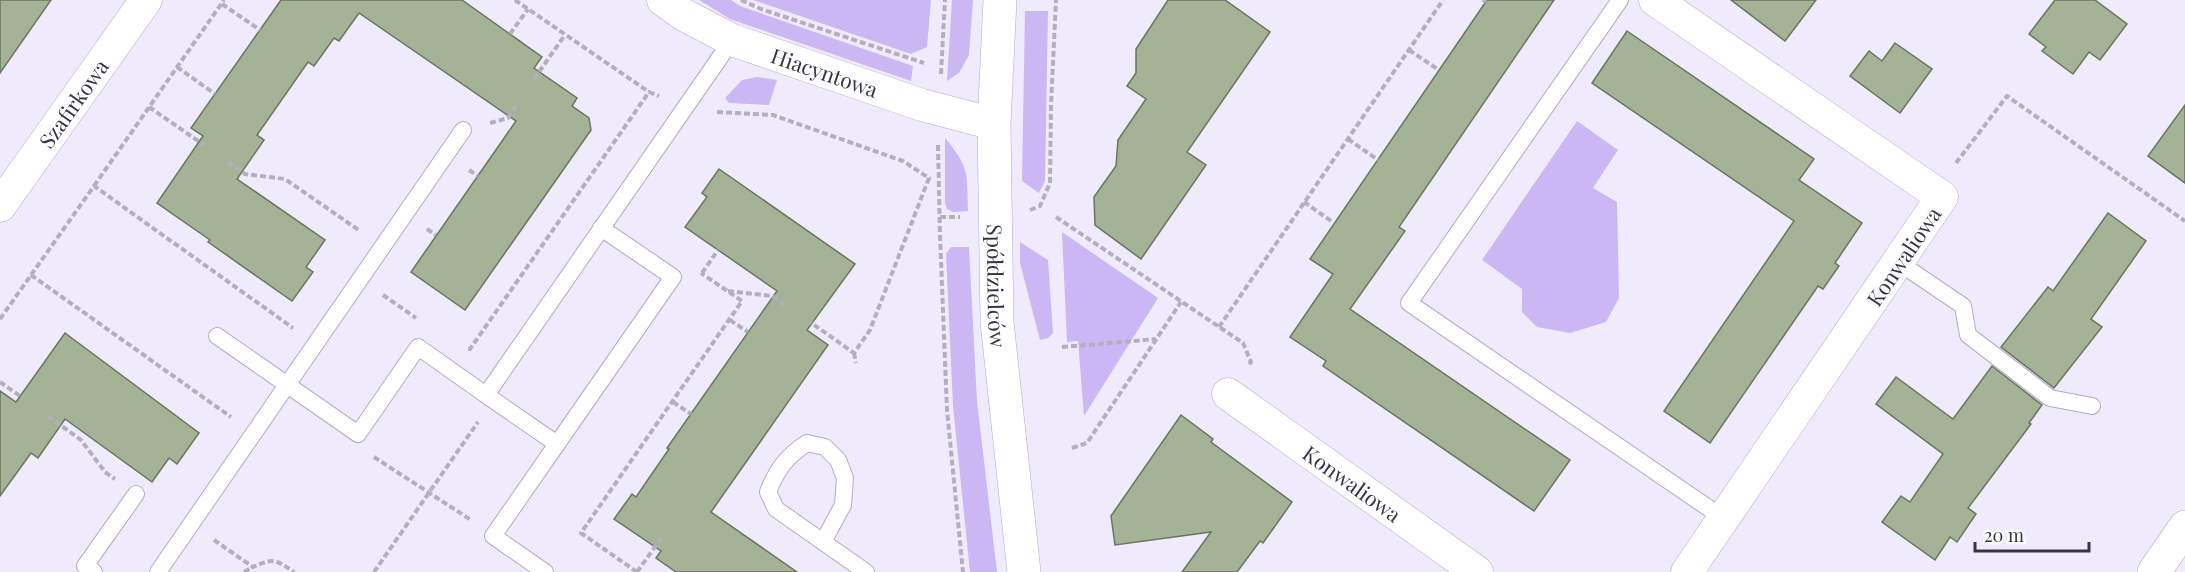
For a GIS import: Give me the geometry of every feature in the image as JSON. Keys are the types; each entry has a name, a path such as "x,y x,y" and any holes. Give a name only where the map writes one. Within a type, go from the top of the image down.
{"street":[{"name":"Szafirkowa","path":"0,206 146,0"},
{"name":"Hiacyntowa","path":"663,0 684,15 732,40 845,80 940,110 994,124"},
{"name":"Spółdzielców","path":"1000,0 994,124 997,322 1024,572"},
{"name":"Konwaliowa","path":"1655,0 1942,197 1687,572"},
{"name":"Konwaliowa","path":"1228,393 1477,572"},
{"path":"2154,572 2185,527"}],"lane":[{"path":"1620,0 1409,303 1724,518"},
{"path":"490,397 601,228 732,40"},
{"path":"158,572 463,130"},
{"path":"545,572 493,536 673,277 601,228"},
{"path":"1898,262 1963,306 1968,335 2050,398 2092,406"},
{"path":"216,336 358,434 418,347 557,444"},
{"path":"824,542 843,505 845,478 838,460 825,447 807,443 789,454 775,474 768,492 776,509 866,572"},
{"path":"94,572 86,566 136,494"}],"path":[{"path":"515,0 649,92 709,112 773,115 903,161 929,178 870,330 854,353"},
{"path":"741,0 761,9 924,63"},
{"path":"945,0 940,110 939,235 947,410 963,572"},
{"path":"1219,327 1443,0"},
{"path":"0,319 223,2 260,30"},
{"path":"510,34 528,9"},
{"path":"534,79 565,35"},
{"path":"1409,50 1439,70"},
{"path":"177,68 215,94"},
{"path":"458,348 470,349 649,92"},
{"path":"1935,192 2007,96 2185,221"},
{"path":"463,130 508,118 518,103"},
{"path":"149,106 204,145"},
{"path":"1348,139 1378,160"},
{"path":"228,162 245,174 285,179 383,247"},
{"path":"93,186 315,344"},
{"path":"1304,202 1334,223"},
{"path":"1056,217 1243,343 1251,362 1228,393"},
{"path":"702,273 718,250"},
{"path":"662,537 637,572 581,533 742,301 694,267"},
{"path":"31,276 254,433"},
{"path":"360,279 419,320"},
{"path":"728,291 772,296 785,305"},
{"path":"1072,448 1087,443 1181,302"},
{"path":"730,320 748,332"},
{"path":"810,322 854,353 856,363"},
{"path":"1062,347 1156,339"},
{"path":"0,382 23,398"},
{"path":"374,572 429,493 490,397"},
{"path":"673,402 691,414"},
{"path":"380,460 493,536"},
{"path":"225,547 253,567"},
{"path":"244,572 269,560 277,561 294,572"}],"shaded area":[{"path":"699,0 731,0 740,6 913,66 911,81 730,19"},
{"path":"753,0 931,0 927,47 911,54"},
{"path":"952,0 973,0 969,55 959,73 947,81"},
{"path":"1025,11 1048,11 1045,181 1039,193 1022,181"},
{"path":"757,77 777,80 769,105 729,103 725,98 742,80"},
{"path":"1577,121 1618,150 1593,188 1617,202 1619,298 1606,322 1570,333 1537,327 1522,312 1522,289 1482,260"},
{"path":"945,138 959,157 966,172 968,211 953,212 947,209 945,203"},
{"path":"1062,232 1158,298 1084,416 1078,341 1067,342"},
{"path":"1020,242 1048,260 1053,333 1048,338 1040,340 1020,263"},
{"path":"951,247 969,247 977,401 997,572 970,572 953,406 946,254"}],"building":[{"path":"0,0 51,0 0,73"},
{"path":"281,0 462,0 542,57 534,68 577,98 572,106 589,118 591,130 465,310 411,272 516,121 359,13 339,41 334,38 314,66 308,62 257,135 264,140 237,179 325,240 306,267 313,272 292,301 157,203 203,136 191,128"},
{"path":"1168,0 1225,0 1270,32 1187,152 1206,165 1141,259 1095,225 1094,197 1116,166 1118,140 1146,99 1127,86 1136,73 1136,49"},
{"path":"1487,0 1554,0 1399,227 1405,231 1350,309 1570,460 1534,511 1323,366 1326,361 1290,337 1333,274 1310,259"},
{"path":"1731,0 1816,0 1785,41"},
{"path":"2055,0 2095,0 2127,24 2100,60 2089,52 2073,74 2042,51 2046,47 2029,34"},
{"path":"1627,31 1814,159 1799,180 1862,223 1835,263 1839,266 1823,289 1818,286 1710,443 1664,411 1794,221 1592,83"},
{"path":"1895,43 1932,69 1900,113 1850,76 1869,51 1882,61"},
{"path":"2185,105 2185,183 2148,156"},
{"path":"719,169 855,264 807,330 828,345 711,512 797,572 676,572 656,558 661,551 614,519 632,494 636,497 669,449 667,448 777,291 685,227 707,197 702,193"},
{"path":"2108,213 2146,241 2091,319 2102,327 2054,388 2001,347 2048,287 2053,291"},
{"path":"65,333 199,433 177,464 169,458 152,482 65,419 38,458 31,453 0,496 0,391 16,402"},
{"path":"1992,366 2042,405 2029,423 2031,424 1968,508 1976,514 1957,542 1950,537 1935,560 1882,522 1901,496 1910,502 1943,454 1876,404 1896,377 1953,419"},
{"path":"1181,415 1213,439 1211,442 1292,502 1263,543 1260,541 1237,572 1182,572 1211,532 1115,545 1111,516"}]}
